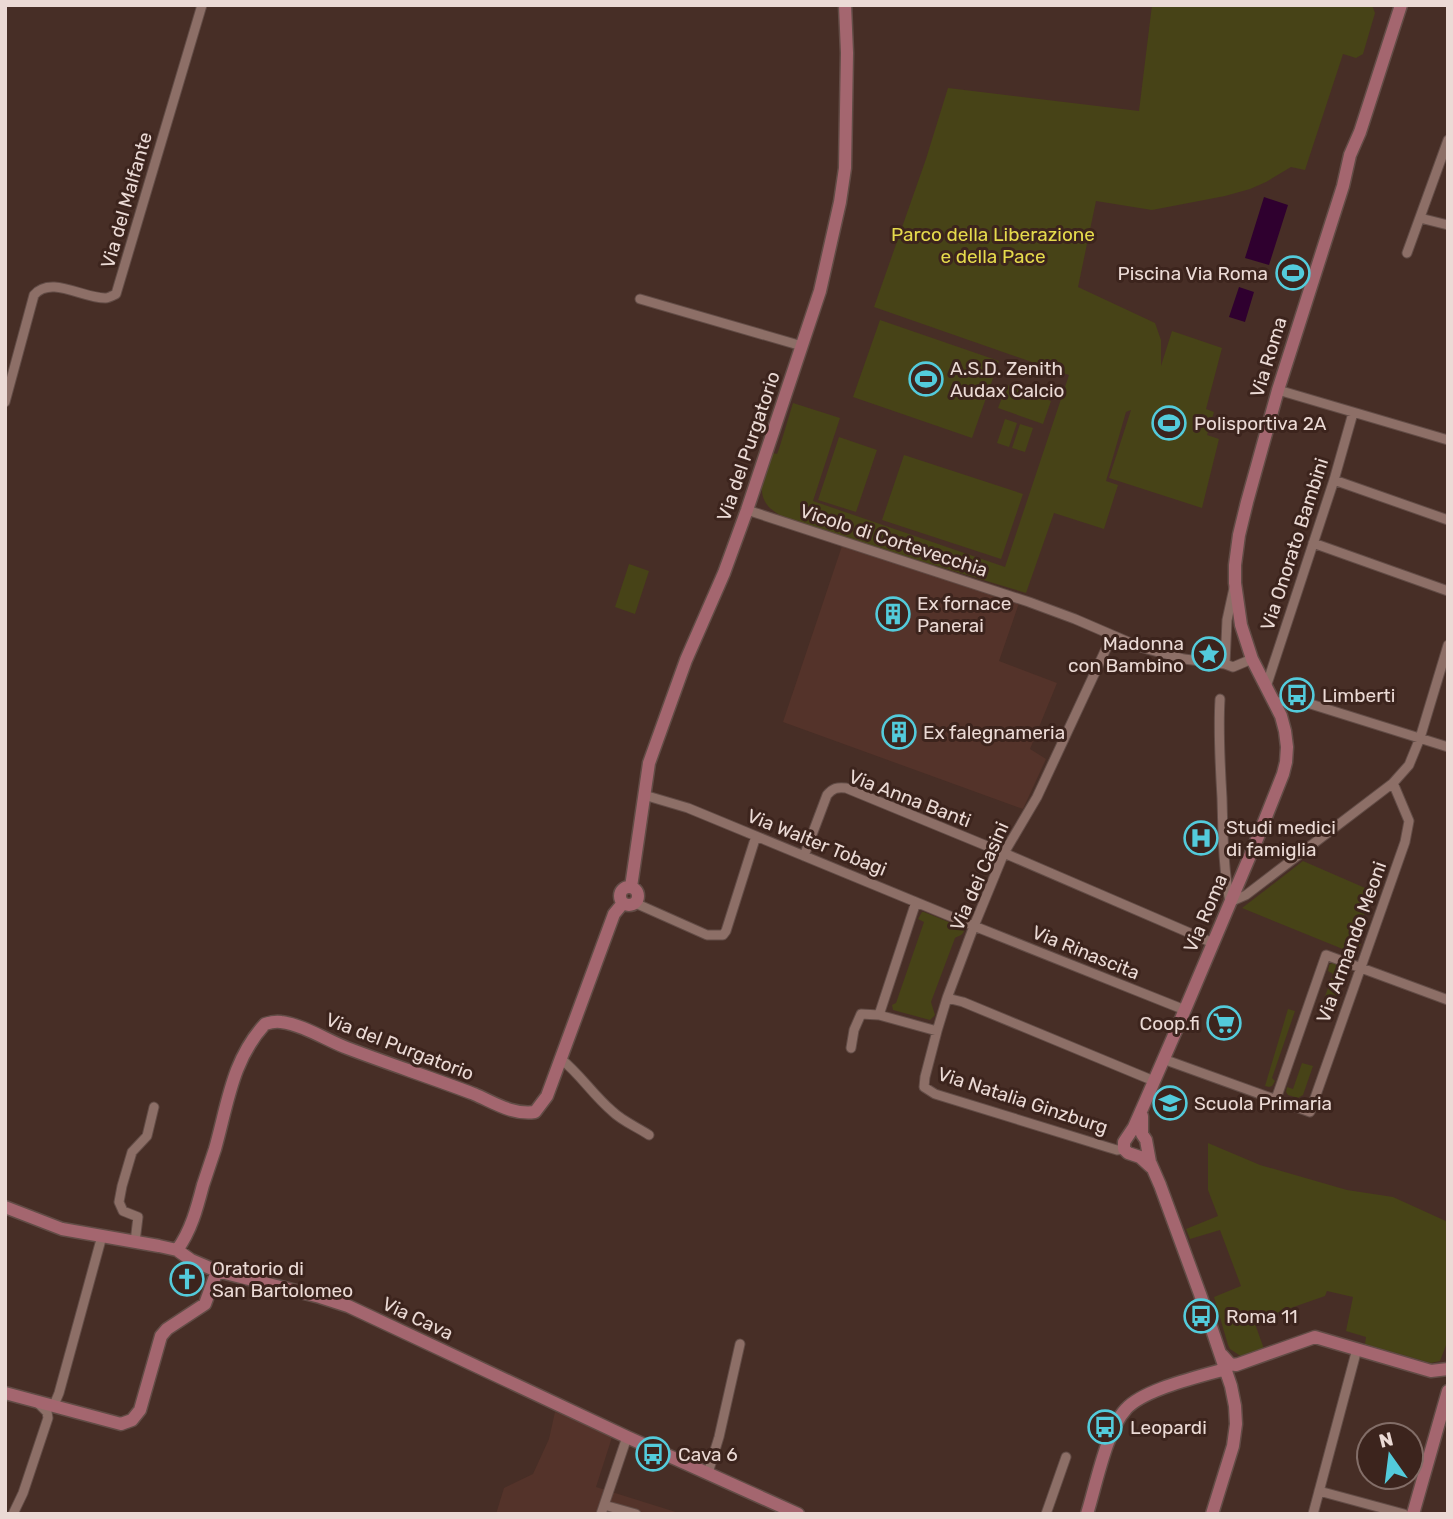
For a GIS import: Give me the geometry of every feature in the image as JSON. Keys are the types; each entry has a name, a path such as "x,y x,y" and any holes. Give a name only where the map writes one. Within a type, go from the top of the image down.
{"street":[{"name":"Via del Malfante","path":"5,402 34,295 40,288 51,286 107,298 116,294 202,5"},
{"name":"Via del Purgatorio","path":"177,1250 195,1214 231,1084 241,1058 265,1024 283,1022 295,1026 512,1111 524,1114 536,1112 542,1105 614,914 629,903 620,899 622,890 631,887 649,763 686,660 724,573 747,510 820,291 845,168 845,5"},
{"name":"Via Roma","path":"1225,664 1227,620 1235,583 1239,536 1278,390 1343,186 1350,178 1354,166 1360,132 1401,5"},
{"path":"1407,253 1448,139"},
{"path":"1420,218 1448,225"},
{"path":"640,299 802,346"},
{"path":"1278,390 1448,440"},
{"name":"Via Onorato Bambini","path":"1266,687 1334,480 1353,413"},
{"path":"1334,480 1448,520"},
{"name":"Vicolo di Cortevecchia","path":"747,510 1029,602 1112,636"},
{"path":"1313,543 1448,591"},
{"name":"Via Roma","path":"1124,1149 1125,1139 1139,1143 1145,1102 1260,832 1286,762 1285,731 1252,659 1241,625 1235,583"},
{"path":"1112,636 1184,659 1233,667 1252,659"},
{"name":"Via dei Casini","path":"937,1031 974,926 1004,853 1037,797 1112,636"},
{"path":"1220,699 1218,720 1223,836 1226,889 1230,902 1246,895 1394,783 1409,765 1420,737 1448,645"},
{"path":"1274,702 1301,701 1448,747"},
{"name":"Via Armando Meoni","path":"1276,1099 1310,1112 1405,842 1409,821 1394,783"},
{"name":"Via Anna Banti","path":"804,856 827,796 838,787 1004,853"},
{"name":"Via Walter Tobagi","path":"644,795 688,808 974,926"},
{"path":"629,903 707,935 723,935 756,836"},
{"path":"1004,853 1213,943"},
{"path":"879,1015 916,902"},
{"name":"Via Rinascita","path":"974,926 1185,1010"},
{"path":"1163,1059 1276,1099 1326,956 1448,1000"},
{"path":"947,998 963,1002 1154,1081"},
{"path":"851,1048 854,1030 861,1014 879,1015 937,1031"},
{"name":"Via Natalia Ginzburg","path":"937,1031 924,1087 935,1094 1116,1150 1124,1149"},
{"path":"561,1059 576,1071 614,1113 649,1135"},
{"path":"135,1242 138,1217 123,1212 119,1202 132,1152 147,1136 154,1107"},
{"path":"1139,1143 1144,1160 1151,1167 1160,1185 1218,1348 1231,1367 1236,1415 1233,1446 1212,1514"},
{"name":"Via Cava","path":"5,1208 62,1230 177,1250 191,1260 217,1271 348,1306 626,1437 798,1514"},
{"path":"54,1405 102,1236"},
{"path":"5,1393 121,1424 132,1420 140,1410 162,1336 167,1329 205,1304 217,1271"},
{"path":"1087,1514 1114,1425 1127,1407 1150,1393 1315,1337 1431,1370 1448,1369"},
{"path":"708,1473 740,1344"},
{"path":"1313,1514 1357,1349"},
{"path":"1413,1514 1448,1391"},
{"path":"13,1514 23,1493 48,1418 47,1412 35,1402"},
{"path":"626,1437 602,1509 636,1514"},
{"path":"1046,1514 1066,1457"},
{"path":"1319,1491 1404,1514"}],"shaded area":[{"path":"1264,197 1288,205 1269,265 1245,258"},
{"path":"1239,287 1254,292 1245,322 1229,317"},
{"path":"842,546 1019,603 999,661 1057,683 1030,749 1046,759 1023,809 783,722"},
{"path":"555,1412 613,1434 596,1487 682,1514 496,1514 504,1488 533,1474 549,1439"}],"green space":[{"name":"Parco della Liberazione e della Pace","path":"1152,5 1372,5 1375,13 1363,54 1356,58 1343,54 1305,170 1291,167 1250,189 1152,210 1096,201 1078,287 1155,323 1161,340 1161,366 1172,331 1222,348 1206,409 1214,412 1207,435 1219,439 1202,508 1109,478 1131,410 1126,412 1106,481 1118,485 1104,529 1054,513 1026,593 808,527 773,510 764,499 763,481 773,453 777,454 779,449 793,403 840,418 813,501 1005,567 1069,375 874,307 948,88 1139,111"},
{"name":"A.S.D. Zenith Audax Calcio","path":"880,320 999,361 972,438 853,397"},
{"path":"1007,385 1051,401 1043,424 998,408"},
{"path":"1005,419 1017,423 1009,447 997,443"},
{"path":"1020,424 1033,428 1025,452 1012,448"},
{"path":"839,437 877,450 856,512 818,500"},
{"path":"904,455 1023,494 1001,559 882,520"},
{"path":"629,564 649,571 635,614 615,607"},
{"path":"1303,861 1372,891 1357,937 1361,944 1355,954 1242,908"},
{"path":"922,912 964,930 955,938 931,1002 935,1015 930,1020 893,1010 892,1005 896,1003 924,922 918,919"},
{"path":"1332,963 1347,970 1332,1008 1322,1005 1333,974 1328,971"},
{"path":"1288,1009 1295,1011 1272,1078 1275,1081 1272,1086 1265,1086"},
{"path":"1302,1063 1313,1066 1303,1095 1298,1098 1286,1092 1287,1087 1293,1089"},
{"path":"1208,1143 1260,1165 1347,1190 1393,1197 1448,1222 1448,1340 1440,1361 1431,1363 1365,1344 1366,1337 1346,1331 1353,1297 1327,1291 1325,1296 1254,1321 1264,1349 1242,1357 1230,1349 1214,1297 1241,1286 1220,1230 1190,1239 1186,1229 1218,1216 1208,1190"}],"place":[{"name":"Piscina Via Roma","path":"1293,273"},
{"name":"A.S.D. Zenith Audax Calcio","path":"926,379"},
{"name":"Polisportiva 2A","path":"1169,423"},
{"name":"Ex fornace Panerai","path":"893,614"},
{"name":"Madonna con Bambino","path":"1209,654"},
{"name":"Limberti","path":"1297,695"},
{"name":"Ex falegnameria","path":"899,732"},
{"name":"Studi medici di famiglia","path":"1201,838"},
{"name":"Coop.fi","path":"1224,1023"},
{"name":"Scuola Primaria","path":"1170,1103"},
{"name":"Oratorio di San Bartolomeo","path":"187,1279"},
{"name":"Roma 11","path":"1201,1316"},
{"name":"Leopardi","path":"1105,1427"},
{"name":"Cava 6","path":"653,1454"}]}
